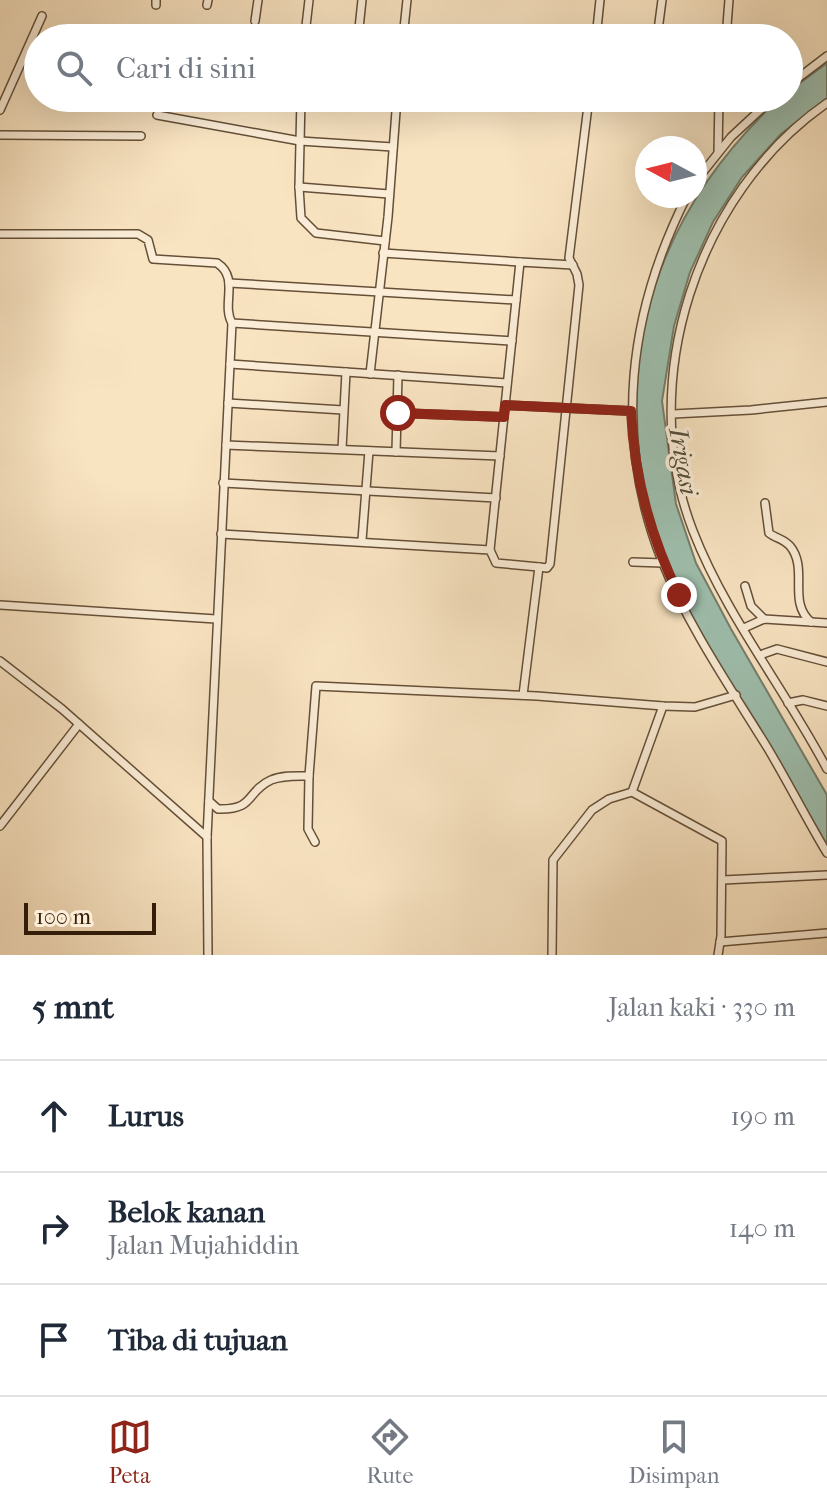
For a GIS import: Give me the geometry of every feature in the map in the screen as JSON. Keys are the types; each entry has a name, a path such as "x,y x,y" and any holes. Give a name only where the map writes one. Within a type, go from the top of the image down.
{"street":[{"path":"255,21 258,0"},
{"path":"306,24 309,0"},
{"path":"359,24 362,0"},
{"path":"404,24 407,0"},
{"path":"597,24 600,0"},
{"path":"659,24 662,0"},
{"path":"727,24 729,0"},
{"path":"38,24 42,16"},
{"path":"0,110 24,56"},
{"path":"803,74 827,56"},
{"path":"827,103 797,127 754,173 713,235 698,269 681,327 673,371 676,462 691,527 715,578 744,628 788,703 824,755 827,769"},
{"path":"301,112 299,210 307,225 316,233 385,241"},
{"path":"370,374 396,112"},
{"path":"520,262 490,550 496,563 547,568 550,564 579,285 569,258 587,112"},
{"path":"718,152 719,112"},
{"path":"707,166 759,112"},
{"path":"157,115 300,141 393,147"},
{"path":"0,135 141,136"},
{"path":"299,187 389,194"},
{"path":"681,208 638,335 631,411 641,491 663,563 692,621 827,853"},
{"path":"0,234 138,234 148,240 153,259 217,263 227,273 232,323 207,837 208,955"},
{"path":"383,253 573,265"},
{"path":"229,283 516,300"},
{"path":"232,323 512,341"},
{"path":"230,364 507,383"},
{"path":"342,449 346,372"},
{"path":"396,452 398,375"},
{"path":"673,414 827,402"},
{"path":"228,403 343,410"},
{"path":"505,405 631,411"},
{"path":"398,413 504,417"},
{"path":"226,445 500,456"},
{"path":"362,540 369,451"},
{"path":"223,483 496,498"},
{"path":"765,503 769,533 788,543 794,553 799,570 800,609 811,622"},
{"path":"221,534 490,550"},
{"path":"633,562 663,563"},
{"path":"523,695 539,567"},
{"path":"745,586 751,606 764,619"},
{"path":"0,605 216,619"},
{"path":"744,628 764,619 827,623"},
{"path":"760,655 777,649 827,662"},
{"path":"0,661 79,724 207,837"},
{"path":"315,842 308,829 316,686 523,695 695,707 736,695"},
{"path":"788,703 803,700 827,706"},
{"path":"632,792 663,706"},
{"path":"0,826 79,724"},
{"path":"209,801 218,809 237,808 271,780 283,776 309,776"},
{"path":"552,955 553,860 592,810 609,799 632,792 722,841 718,955"},
{"path":"723,880 827,875"},
{"path":"720,942 827,933"}],"shaded area":[{"path":"827,63 827,98 781,134 742,177 713,222 690,272 674,326 662,401 676,504 696,563 827,795 827,848 701,633 667,568 647,502 637,425 638,371 645,320 660,271 681,224 691,208 707,208 708,180 766,112 803,112 803,81"}],"route":[{"path":"398,413 504,417 505,405 631,411 641,491 663,563 679,595"}],"water label":[{"name":"Irigasi","path":"684,461"}]}
